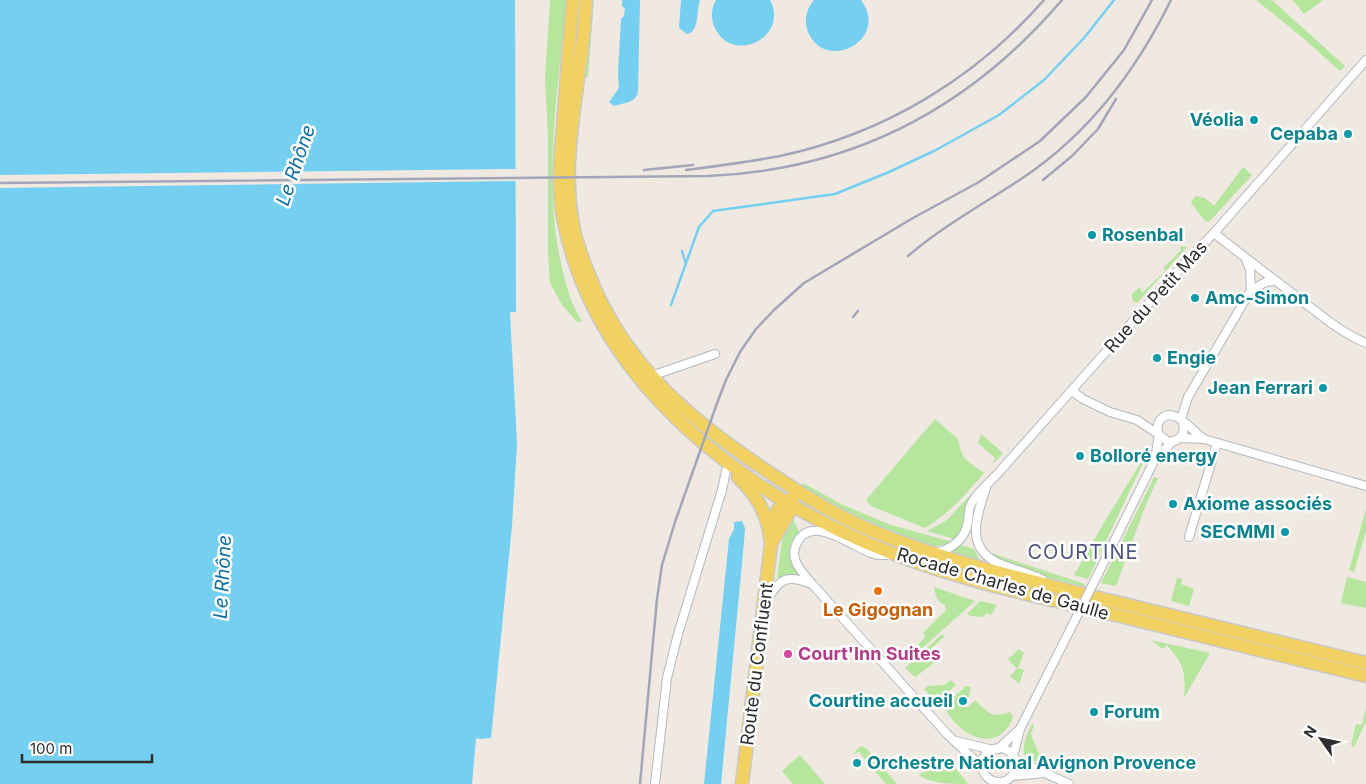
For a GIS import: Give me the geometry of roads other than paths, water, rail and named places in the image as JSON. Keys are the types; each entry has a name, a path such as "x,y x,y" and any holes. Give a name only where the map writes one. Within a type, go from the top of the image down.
{"main road":[{"name":"Rocade Charles de Gaulle","path":"572,0 560,160 560,196 563,218 577,272 602,323 631,367 682,424 725,465 844,533 897,555 968,578 1029,594 1366,676"},
{"name":"Rocade Charles de Gaulle","path":"586,0 569,154 569,191 574,232 591,281 606,313 628,348 651,378 691,416 740,454 785,484 821,506 870,530 978,567 1366,663"},
{"path":"725,465 751,490 760,504 770,529 771,544"},
{"path":"771,544 790,503 785,484"},
{"path":"770,529 779,508 790,503 804,503 840,522 870,530"},
{"name":"Route du Confluent","path":"742,784 771,544"}],"street":[{"name":"Rue du Petit Mas","path":"934,553 950,548 960,538 967,525 970,507 977,494 987,486 1182,266 1214,233 1366,60"},
{"path":"1214,233 1275,281 1345,332 1366,343"},
{"path":"1246,259 1250,269 1251,290"},
{"path":"1180,438 1184,431 1182,421 1188,398 1251,290 1266,282 1275,281"},
{"path":"651,378 657,374 715,354"},
{"path":"1072,391 1083,399 1110,412 1138,420 1160,419 1173,414 1204,439"},
{"path":"1008,780 1015,768 1014,758 1020,729 1155,459 1159,435 1157,426 1160,419"},
{"path":"1138,420 1162,439 1172,442"},
{"path":"1155,459 1172,442 1180,438 1204,439 1366,486"},
{"path":"1189,538 1217,443"},
{"path":"655,784 667,678 678,634 722,490 725,465"},
{"path":"987,486 976,516 976,536 980,548 986,556 998,563 1028,572 1056,587"},
{"path":"897,555 874,555 820,531 805,533 796,543 794,550 794,556 799,568 813,585 898,681 982,767 984,773 992,782 1045,772"},
{"path":"764,604 779,584 787,579 797,578 813,585"},
{"path":"982,767 984,757 1020,729"},
{"path":"954,740 1007,751 1014,758 1069,784"}],"water":[{"name":"Le Rhône","path":"0,0 515,0 516,312 510,312 517,444 512,526 491,738 476,738 472,784 0,784"},
{"path":"622,0 640,0 638,91 632,100 614,106 609,102 619,88 621,19 624,16 625,9 622,6"},
{"path":"681,0 700,0 696,25 687,34 679,28"},
{"path":"716,0 770,0 774,14 772,26 756,42 744,45 732,44 722,38 714,26 712,13"},
{"path":"814,0 861,0 868,15 867,28 861,39 851,47 839,51 826,50 815,43 807,29 806,21 808,10"},
{"path":"742,521 745,528 744,542 721,784 704,784 729,539 734,529 734,522"}],"waterway":[{"path":"671,305 699,227 713,211 835,194 934,151 999,115 1044,80 1084,38 1114,0"},
{"path":"682,251 686,264"}],"railway":[{"path":"686,170 780,156 818,146 891,118 925,99 988,55 1044,0"},
{"path":"0,183 708,176 760,171 811,161 858,146 904,127 947,102 988,73 1026,39 1062,0"},
{"path":"640,784 657,599 662,565 675,522 716,406 740,352 756,329 804,283 913,218 979,182 1040,141 1086,97 1124,50 1152,0"},
{"path":"908,256 951,224 1027,175 1072,139 1110,97 1127,74 1158,26 1171,0"},
{"path":"1043,180 1072,156 1098,129 1116,99"},
{"path":"644,170 693,165"},
{"path":"853,317 858,311"}],"place":[{"name":"Véolia","path":"1254,120"},
{"name":"Cepaba","path":"1348,134"},
{"name":"Rosenbal","path":"1092,235"},
{"name":"Amc-Simon","path":"1195,298"},
{"name":"Engie","path":"1157,358"},
{"name":"Jean Ferrari","path":"1323,388"},
{"name":"Bolloré energy","path":"1080,456"},
{"name":"Axiome associés","path":"1173,504"},
{"name":"SECMMI","path":"1285,532"},
{"name":"Le Gigognan","path":"878,591"},
{"name":"Court'Inn Suites","path":"788,654"},
{"name":"Courtine accueil","path":"963,701"},
{"name":"Forum","path":"1094,712"},
{"name":"Orchestre National Avignon Provence","path":"857,763"}],"district":[{"name":"COURTINE","path":"1083,552"}]}
